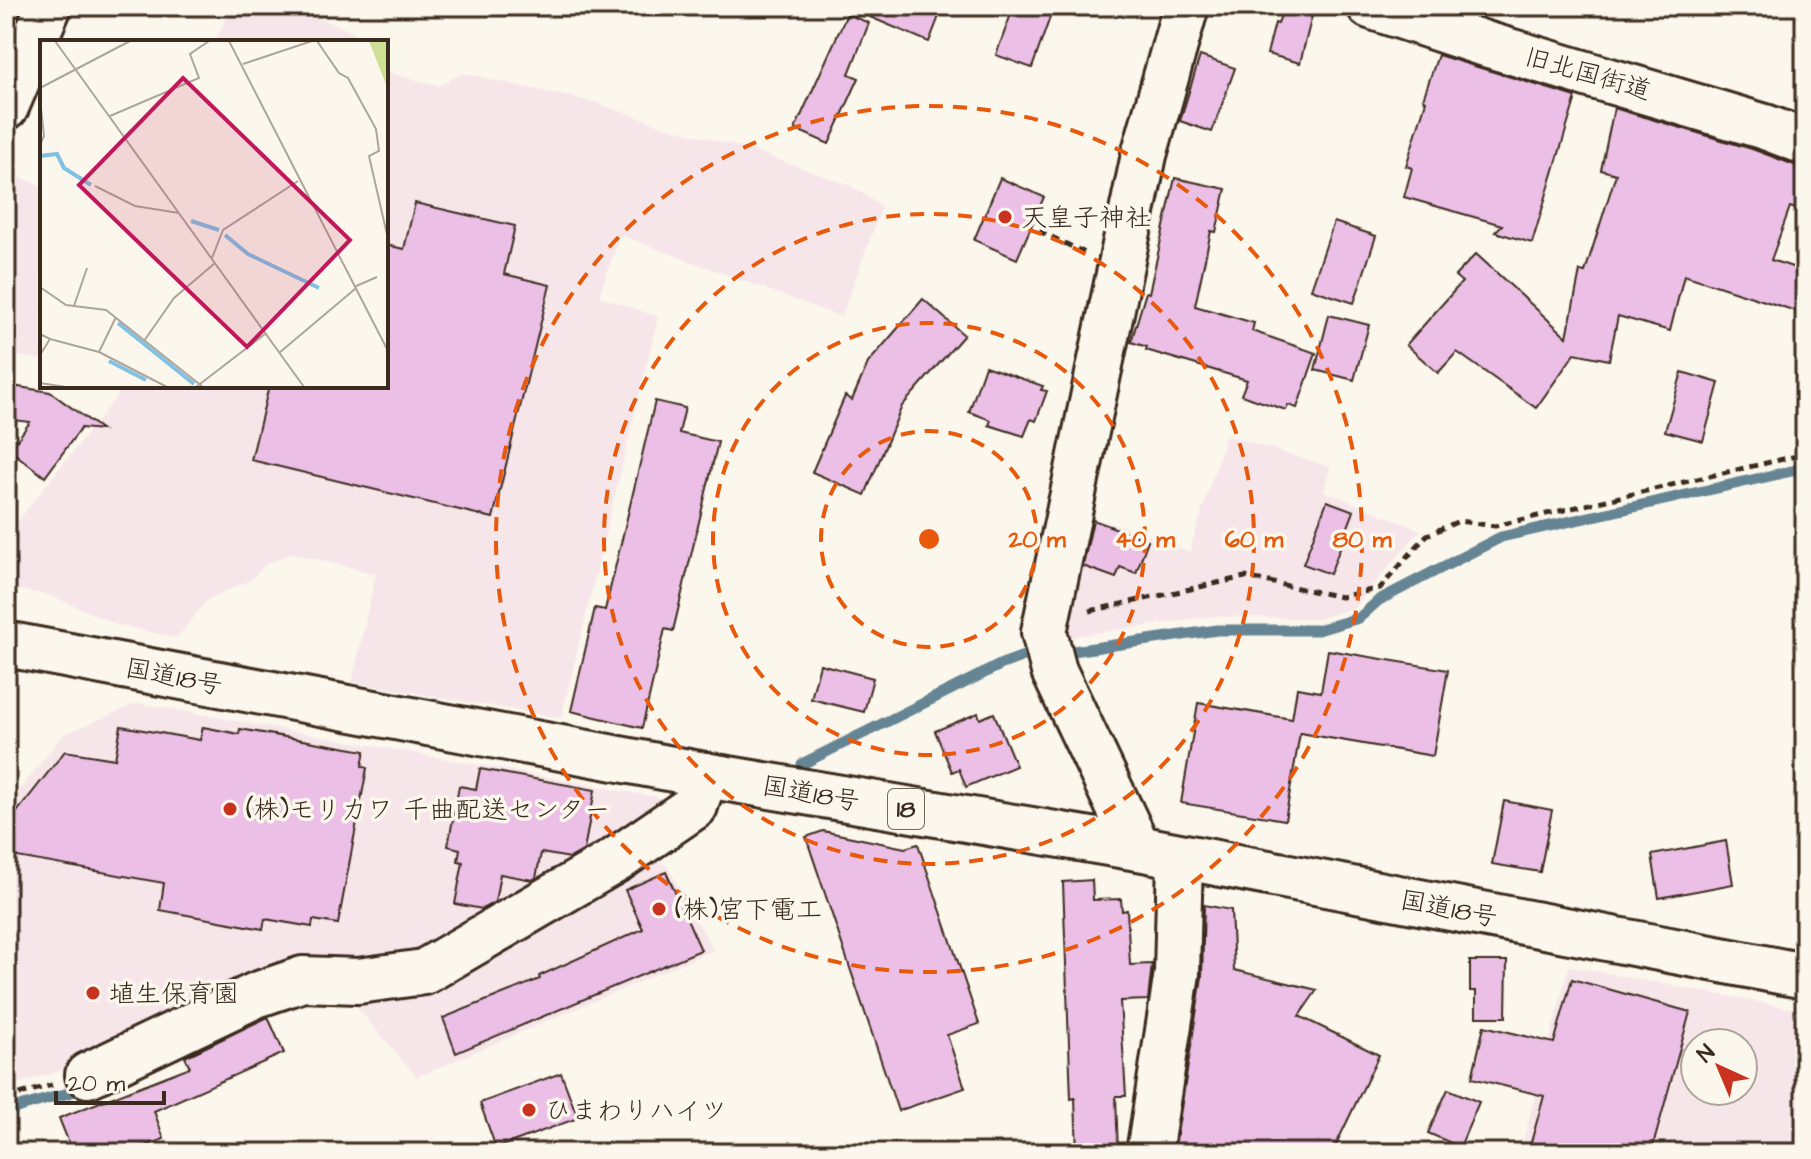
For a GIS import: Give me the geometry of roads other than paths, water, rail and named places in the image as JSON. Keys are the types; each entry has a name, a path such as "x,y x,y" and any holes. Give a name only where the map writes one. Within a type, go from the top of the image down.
{"main road":[{"path":"6,107 49,6"},
{"path":"1149,1153 1177,973 1159,853 1054,671 1044,632 1144,155 1186,6"},
{"name":"旧北国街道","path":"1370,6 1805,142"},
{"name":"国道18号","path":"6,644 705,775 1159,853 1805,976"},
{"path":"88,1075 256,995 303,979 358,981 424,972 616,860 695,806 705,775"}],"waterway":[{"path":"1066,652 1217,630 1318,630 1359,618 1379,600 1501,537 1805,468"},
{"path":"802,764 1002,664 1032,653"},
{"path":"6,1111 86,1088"}],"place":[{"name":"天皇子神社","path":"1005,217"},
{"name":"(株)モリカワ 千曲配送センター","path":"230,809"},
{"name":"(株)宮下電工","path":"659,909"},
{"name":"埴生保育園","path":"93,993"},
{"name":"ひまわりハイツ","path":"529,1110"}]}
